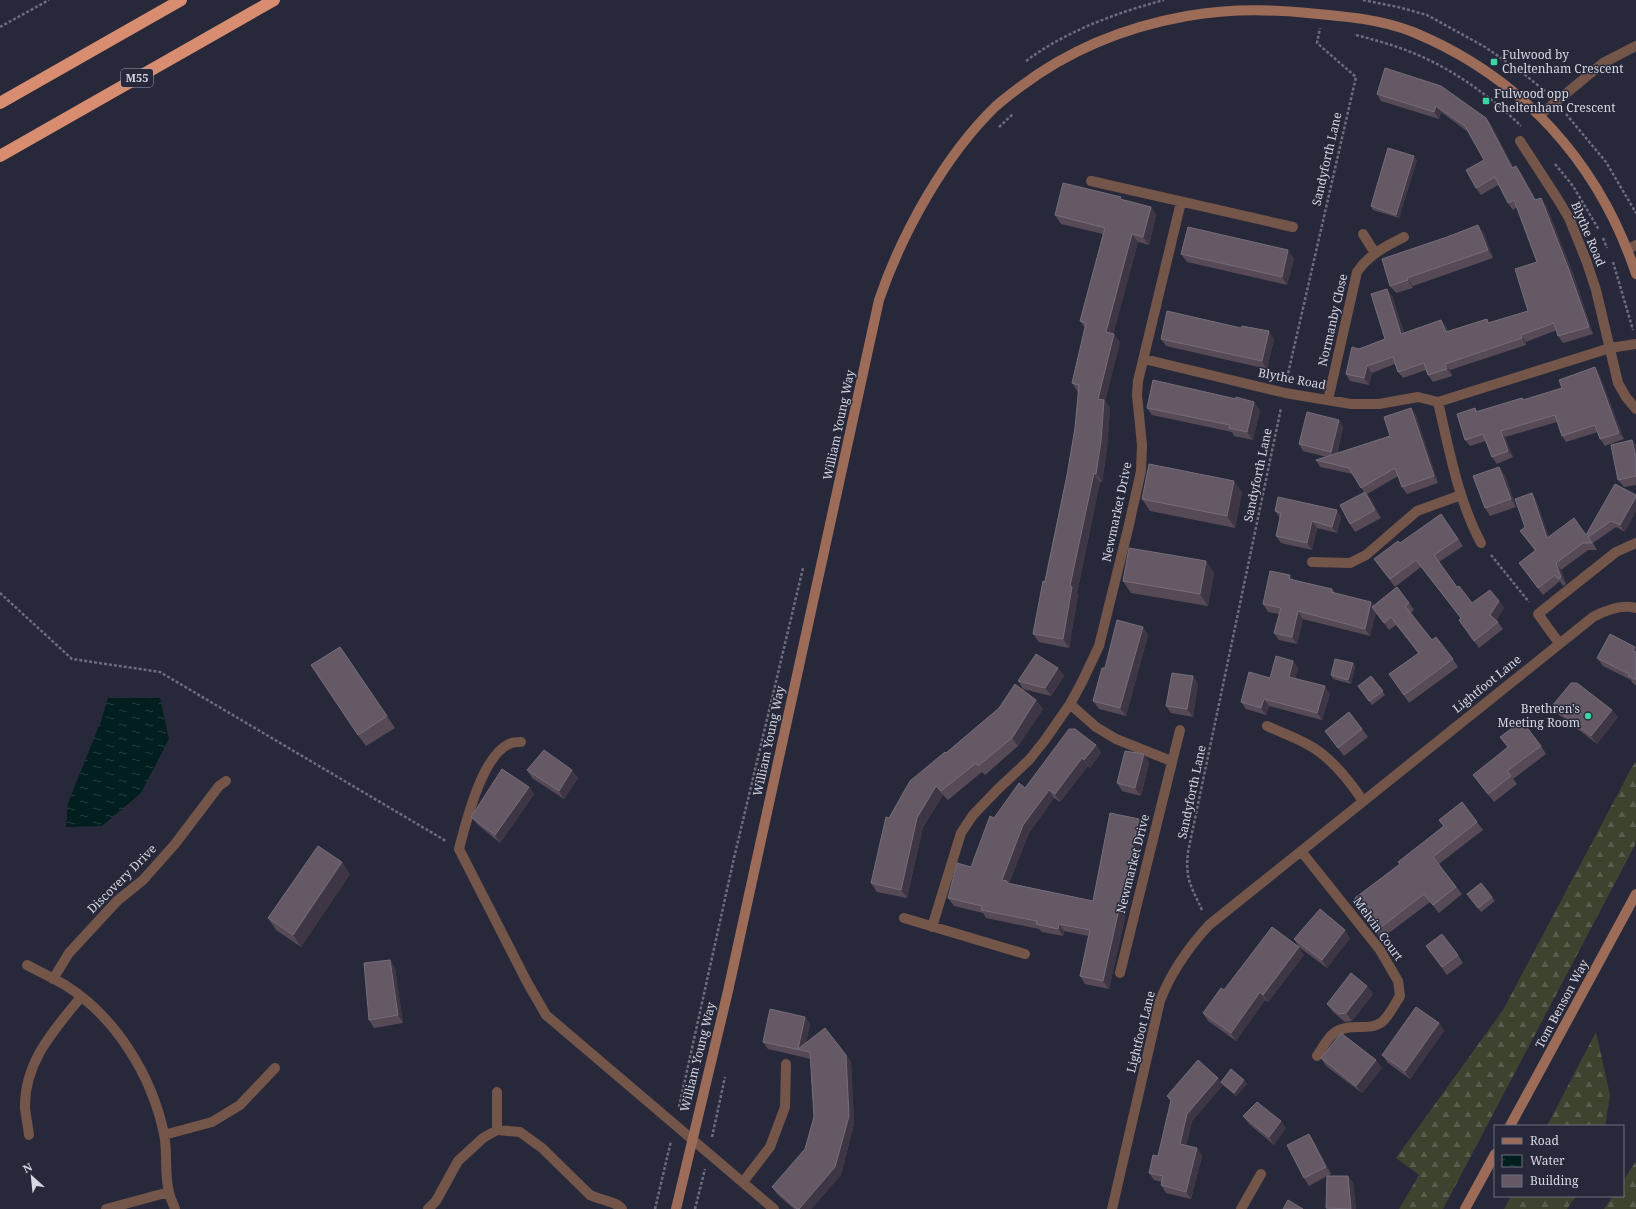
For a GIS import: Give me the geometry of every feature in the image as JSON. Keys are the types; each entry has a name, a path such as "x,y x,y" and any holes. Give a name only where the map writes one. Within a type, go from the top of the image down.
{"highway":[{"path":"0,103 181,0"},
{"name":"M55","path":"0,156 274,0"}],"main road":[{"name":"William Young Way","path":"676,1209 729,983 879,300 890,269 933,188 972,132 998,105 1038,73 1074,51 1131,29 1166,20 1198,14 1256,9 1341,16 1379,22 1412,32 1484,70 1540,115 1560,137 1594,184 1619,228 1632,247 1636,274"},
{"name":"Tom Benson Way","path":"1511,1125 1636,894"},
{"path":"1465,1209 1494,1156"}],"street":[{"path":"1540,115 1603,63 1636,46"},
{"name":"Blythe Road","path":"1520,141 1569,218 1596,290 1618,383 1626,397 1636,409"},
{"path":"1091,181 1293,227"},
{"name":"Newmarket Drive","path":"932,927 961,833 978,810 1029,760 1045,740 1070,704 1099,646 1129,525 1142,457 1137,395 1138,381 1181,202"},
{"path":"1363,234 1375,254"},
{"name":"Normanby Close","path":"1328,400 1357,272 1364,262 1404,237"},
{"path":"1481,543 1474,530 1461,495 1438,402 1610,348 1636,344"},
{"name":"Blythe Road","path":"1144,359 1285,393 1351,404 1379,404 1418,397 1438,402"},
{"path":"1312,562 1350,563 1366,554 1416,511 1461,495"},
{"path":"1559,643 1538,614 1616,552 1636,544"},
{"name":"Lightfoot Lane","path":"1112,1209 1160,1001 1177,966 1191,945 1209,925 1559,643 1600,613 1622,607 1636,608"},
{"path":"1070,704 1096,726 1116,739 1171,761"},
{"path":"1267,726 1308,744 1329,761 1353,787 1362,801"},
{"name":"Newmarket Drive","path":"1120,972 1171,761 1180,730"},
{"path":"521,742 510,743 502,748 489,766 478,787 468,814 459,849 527,982 546,1015 774,1209"},
{"name":"Discovery Drive","path":"53,979 69,953 117,901 143,880 175,844 219,786 226,781"},
{"name":"Melvin Court","path":"1301,851 1380,950 1398,981 1400,996 1382,1022 1372,1027 1357,1026 1344,1028 1333,1034 1317,1056"},
{"path":"904,918 1025,954"},
{"path":"27,965 53,979 81,997 98,1012 125,1043 150,1089 164,1135 168,1192 175,1209"},
{"path":"29,1135 25,1107 28,1078 38,1052 52,1031 81,997"},
{"path":"743,1182 770,1147 784,1107 786,1064"},
{"path":"164,1135 212,1122 240,1105 275,1068"},
{"path":"497,1092 497,1130"},
{"path":"428,1209 436,1201 458,1161 483,1138 497,1130 520,1132 542,1148 590,1194 601,1200 613,1202 622,1209"},
{"path":"1241,1209 1261,1174"},
{"path":"106,1209 168,1192"}],"path":[{"path":"0,27 49,0"},
{"path":"1363,0 1427,15"},
{"path":"1316,27 1327,29"},
{"path":"1355,35 1401,48 1450,71 1475,87 1524,130"},
{"name":"Sandyforth Lane","path":"1209,925 1188,877 1186,869 1188,852 1285,393 1290,362 1356,77 1317,43"},
{"path":"999,128 1015,112"},
{"path":"1554,163 1573,186 1602,235 1610,253"},
{"path":"1612,259 1634,333"},
{"path":"1481,543 1538,614"},
{"path":"0,593 72,658 160,672 459,849"},
{"path":"695,1209 726,1075"}],"green space":[{"path":"1636,761 1636,843 1443,1209 1399,1209 1419,1175 1396,1158 1503,1010"},
{"path":"1596,1032 1610,1095 1605,1125 1548,1125"},
{"path":"1636,1161 1636,1209 1604,1209 1612,1197 1624,1197 1624,1179"},
{"path":"1510,1197 1575,1197 1567,1209 1504,1209"}],"water":[{"path":"108,698 160,698 169,739 141,793 102,826 66,827 68,803 101,721"}],"building":[{"path":"1385,68 1441,86 1486,118 1512,168 1516,166 1535,200 1541,198 1589,327 1558,336 1554,323 1521,335 1522,338 1445,364 1447,369 1428,375 1424,363 1398,372 1393,357 1367,366 1364,378 1346,374 1352,347 1359,349 1385,339 1371,294 1387,289 1401,334 1441,320 1446,332 1487,319 1488,323 1528,311 1515,269 1537,262 1514,200 1508,203 1495,177 1476,188 1466,170 1484,160 1465,126 1436,106 1434,112 1377,94"},
{"path":"1388,148 1414,156 1396,215 1371,206"},
{"path":"1063,183 1121,197 1120,199 1151,207 1143,237 1132,234 1106,332 1114,334 1098,399 1104,400 1101,441 1096,474 1094,473 1070,586 1072,587 1063,639 1033,634 1043,581 1045,582 1067,475 1075,428 1079,385 1072,383 1086,323 1080,321 1105,228 1055,215"},
{"path":"1478,225 1488,250 1407,278 1408,280 1390,286 1382,259"},
{"path":"1188,227 1288,250 1282,277 1181,254"},
{"path":"1167,311 1241,328 1242,326 1269,331 1262,361 1161,339"},
{"path":"1595,367 1619,433 1600,439 1595,425 1562,436 1555,415 1501,431 1508,451 1492,457 1483,434 1465,440 1457,414 1475,408 1476,412 1562,388 1559,380"},
{"path":"1153,380 1254,402 1247,432 1229,428 1230,425 1147,408"},
{"path":"1411,408 1434,476 1402,487 1395,468 1361,488 1349,468 1316,460 1390,436 1384,417"},
{"path":"1307,412 1339,420 1331,452 1299,444"},
{"path":"1632,440 1636,457 1636,476 1618,480 1611,445"},
{"path":"1149,464 1234,481 1227,516 1142,499"},
{"path":"1499,467 1511,499 1485,508 1473,476"},
{"path":"1615,484 1636,495 1620,525 1611,521 1588,537 1592,543 1583,543 1556,563 1561,577 1558,579 1555,575 1538,588 1519,563 1536,550 1520,531 1525,527 1515,499 1532,493 1547,538 1574,518 1586,535"},
{"path":"1365,492 1375,510 1350,524 1340,505"},
{"path":"1278,497 1337,510 1332,527 1312,521 1307,543 1276,536 1281,513 1275,511"},
{"path":"1441,514 1458,539 1434,555 1457,587 1459,586 1472,603 1490,590 1499,601 1490,615 1498,622 1474,641 1459,620 1461,618 1416,560 1390,579 1374,559 1398,541 1400,543"},
{"path":"1129,548 1206,561 1200,594 1123,581"},
{"path":"1270,571 1290,575 1289,579 1332,589 1331,592 1371,602 1365,629 1298,611 1292,637 1274,633 1281,608 1263,604"},
{"path":"1397,587 1409,603 1405,606 1432,640 1436,637 1453,659 1404,695 1389,674 1419,653 1391,617 1384,623 1372,607"},
{"path":"1117,620 1143,627 1120,708 1093,701 1102,668 1105,668"},
{"path":"1610,634 1635,647 1633,651 1636,652 1636,680 1628,676 1629,674 1597,658"},
{"path":"340,647 387,716 358,735 311,665"},
{"path":"1036,654 1058,668 1045,688 1018,681"},
{"path":"1276,656 1293,661 1289,677 1325,686 1317,713 1264,699 1261,708 1241,702 1249,672 1270,678"},
{"path":"1335,659 1353,663 1348,680 1331,675"},
{"path":"1172,673 1193,676 1187,709 1166,706"},
{"path":"1371,676 1383,691 1369,701 1358,686"},
{"path":"1571,683 1577,683 1612,710 1591,736 1552,706"},
{"path":"1015,684 1036,700 1012,738 978,766 976,763 941,791 936,786 917,818 901,890 871,883 886,817 889,818 910,781 999,708"},
{"path":"1349,712 1362,729 1338,748 1325,731"},
{"path":"1522,721 1541,746 1507,771 1511,776 1488,794 1473,775 1508,747 1500,737"},
{"path":"1069,729 1075,729 1096,745 1084,760 1082,758 1055,794 1049,790 1023,825 1002,880 1007,881 1007,883 1093,901 1110,813 1139,819 1103,981 1080,976 1090,930 1059,924 1058,929 1036,924 1037,921 981,910 982,906 948,898 957,863 971,867 990,816 994,818 1019,783 1025,788"},
{"path":"544,750 572,770 559,791 527,770"},
{"path":"1125,751 1144,754 1135,788 1117,783"},
{"path":"502,769 529,787 495,835 471,817"},
{"path":"1462,802 1477,822 1433,857 1456,887 1433,905 1424,894 1376,931 1355,905 1355,898 1400,864 1398,862 1444,826 1439,820"},
{"path":"318,846 342,862 293,935 268,918"},
{"path":"1481,883 1492,897 1478,908 1467,894"},
{"path":"1320,909 1345,930 1322,960 1294,939"},
{"path":"1272,927 1299,947 1263,995 1260,992 1231,1033 1203,1013 1221,988 1224,990"},
{"path":"1442,934 1458,955 1442,967 1426,946"},
{"path":"390,960 398,1015 369,1020 364,963"},
{"path":"1351,973 1367,986 1346,1013 1339,1014 1327,1004"},
{"path":"1416,1007 1439,1023 1405,1071 1382,1055"},
{"path":"770,1009 805,1017 798,1049 825,1028 846,1055 849,1116 835,1167 799,1209 797,1209 772,1187 805,1149 814,1117 810,1052 763,1042"},
{"path":"1341,1033 1376,1060 1356,1086 1321,1058"},
{"path":"1198,1060 1218,1078 1187,1114 1180,1144 1197,1148 1186,1192 1161,1185 1163,1176 1149,1173 1153,1155 1158,1156 1171,1100 1167,1096"},
{"path":"1231,1069 1244,1080 1234,1093 1221,1082"},
{"path":"1257,1102 1281,1121 1269,1137 1243,1116"},
{"path":"1309,1134 1326,1167 1304,1178 1287,1145"},
{"path":"1327,1176 1348,1176 1351,1209 1326,1208"},
{"path":"1288,1200 1303,1209 1283,1209"}],"place":[{"name":"Fulwood by Cheltenham Crescent","path":"1494,62"},
{"name":"Fulwood opp Cheltenham Crescent","path":"1486,101"},
{"name":"Brethren's Meeting Room","path":"1588,716"}]}
